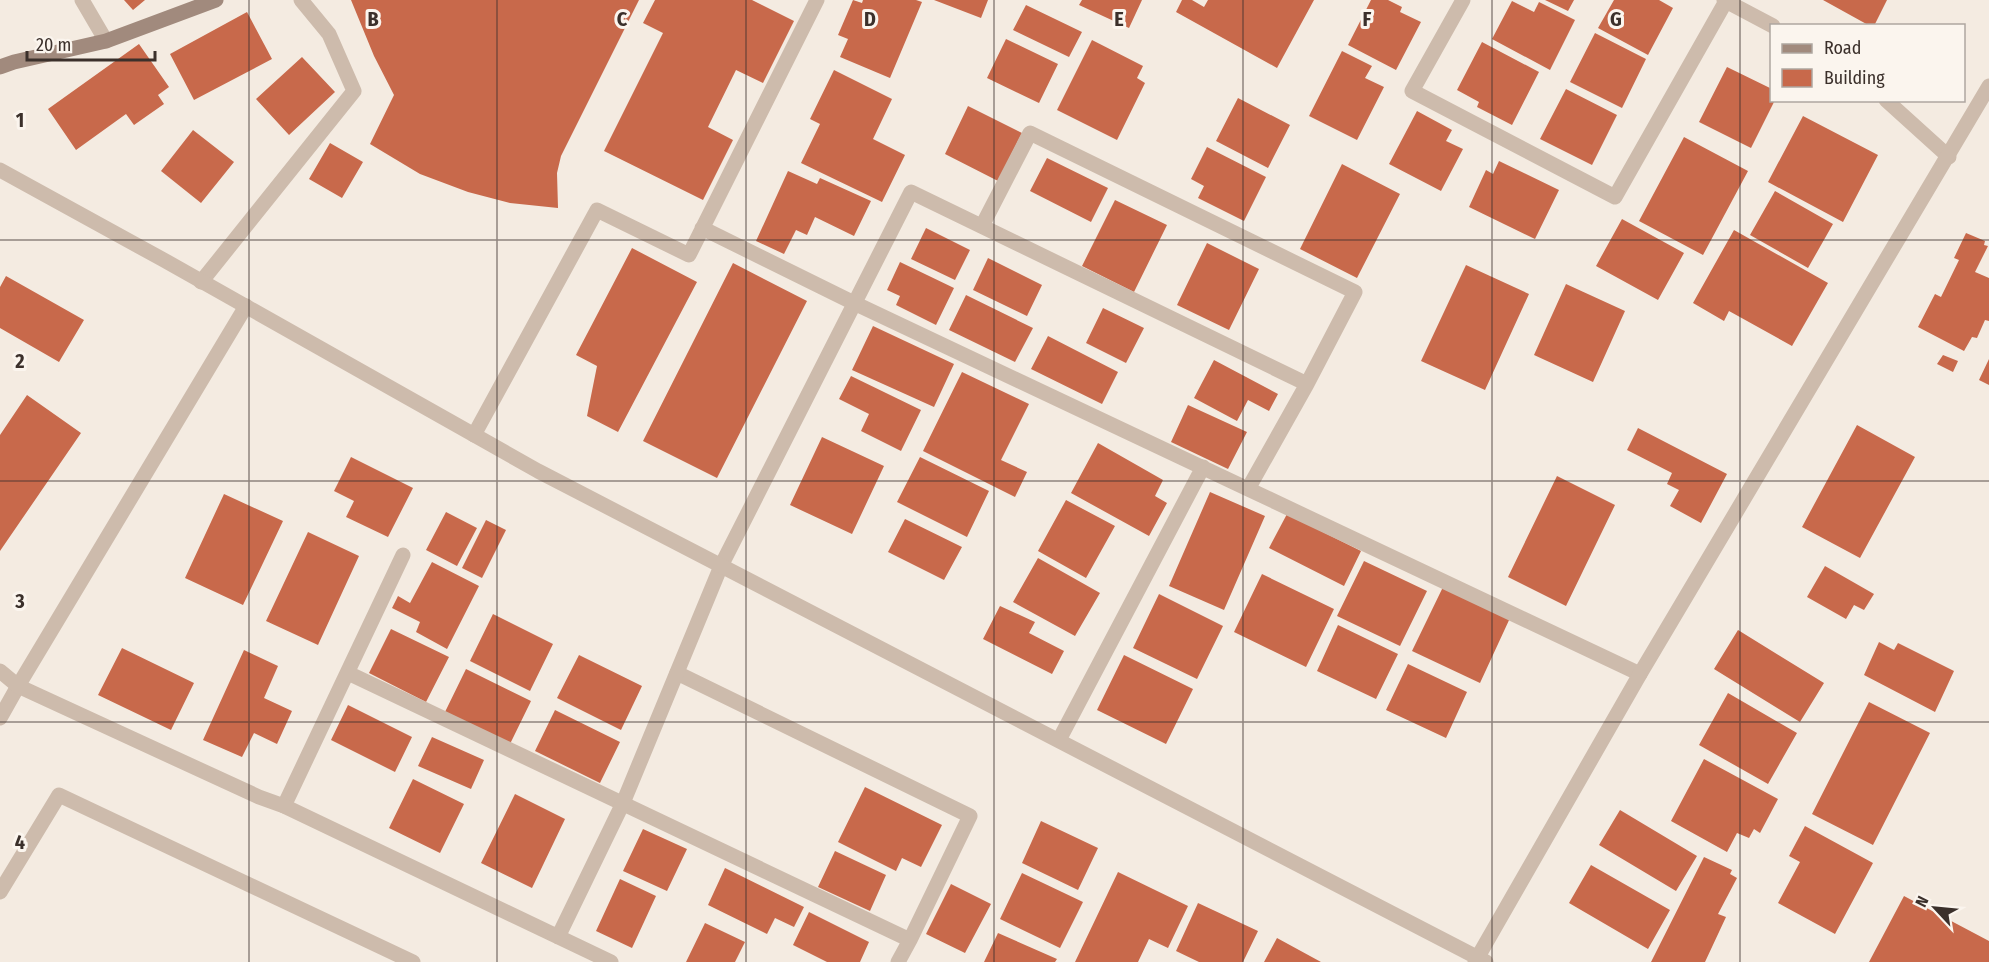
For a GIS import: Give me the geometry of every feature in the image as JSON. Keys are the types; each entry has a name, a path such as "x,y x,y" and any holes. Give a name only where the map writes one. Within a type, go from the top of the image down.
{"main road":[{"path":"0,67 106,41 216,0"}],"street":[{"path":"82,0 106,41"},
{"path":"201,282 354,91 329,34 301,0"},
{"path":"474,435 597,210 689,255 817,0"},
{"path":"1463,0 1412,91 1615,197 1725,1 1770,24"},
{"path":"0,170 538,471 1480,961 1640,674 1949,157 1989,86"},
{"path":"1888,102 1949,157"},
{"path":"982,226 1030,133 1355,292 1248,489"},
{"path":"558,937 623,803 721,566 911,192 1307,384"},
{"path":"702,228 854,303 1640,674"},
{"path":"0,718 246,306"},
{"path":"1059,740 1203,467"},
{"path":"284,806 403,555"},
{"path":"0,671 18,686 259,797 284,806 611,962"},
{"path":"348,673 910,940"},
{"path":"677,673 970,816 898,962"},
{"path":"0,892 59,795 413,962"}],"building":[{"path":"124,0 145,0 133,10"},
{"path":"351,0 639,0 561,156 557,173 558,208 510,203 468,192 420,174 370,144 394,95 374,56"},
{"path":"655,0 752,0 794,21 763,83 736,70 708,127 733,140 703,200 604,151 663,33 643,23"},
{"path":"853,0 862,3 863,0 922,2 890,78 840,57 848,39 838,35"},
{"path":"934,0 988,0 981,18"},
{"path":"1082,0 1142,0 1129,28 1079,5"},
{"path":"1182,0 1192,0 1204,7 1208,0 1314,0 1277,68 1176,12"},
{"path":"1371,0 1388,0 1402,7 1400,12 1421,22 1396,70 1348,45"},
{"path":"1545,0 1574,0 1568,11"},
{"path":"1614,0 1659,0 1673,8 1648,55 1598,28"},
{"path":"1823,0 1887,0 1875,24 1866,24"},
{"path":"1512,1 1534,12 1539,2 1575,20 1550,70 1492,39"},
{"path":"1026,5 1082,32 1069,57 1013,30"},
{"path":"247,12 272,59 194,100 170,54"},
{"path":"1595,33 1646,59 1622,108 1570,82"},
{"path":"1006,39 1058,64 1039,103 987,78"},
{"path":"1092,40 1143,66 1137,78 1145,83 1117,140 1057,110"},
{"path":"1482,42 1539,72 1512,125 1477,107 1479,102 1457,90"},
{"path":"139,44 169,87 158,95 164,104 134,125 126,114 76,150 48,109"},
{"path":"1342,51 1372,66 1365,78 1384,87 1357,140 1309,116"},
{"path":"302,57 335,92 289,135 256,99"},
{"path":"1727,67 1770,88 1770,102 1774,102 1751,148 1699,122"},
{"path":"834,70 892,99 873,139 905,155 882,202 801,163 820,124 810,119"},
{"path":"1566,89 1617,115 1592,165 1540,139"},
{"path":"1238,98 1290,125 1268,168 1216,141"},
{"path":"968,106 1022,133 998,181 945,154"},
{"path":"1417,111 1452,130 1446,141 1463,149 1441,191 1389,164"},
{"path":"1803,116 1878,155 1843,222 1768,182"},
{"path":"193,130 234,162 201,203 161,171"},
{"path":"1684,137 1748,171 1703,255 1639,221"},
{"path":"330,143 363,162 342,198 309,179"},
{"path":"1207,147 1266,177 1244,221 1198,198 1204,186 1191,179"},
{"path":"1047,158 1108,188 1091,222 1030,191"},
{"path":"1499,161 1559,190 1535,239 1469,207 1486,170 1493,174"},
{"path":"1342,164 1400,194 1357,278 1300,249"},
{"path":"788,171 817,184 820,178 871,201 854,236 815,217 807,235 796,230 784,254 756,241"},
{"path":"1775,191 1833,224 1808,268 1750,235"},
{"path":"1115,200 1167,225 1134,292 1082,266"},
{"path":"1622,219 1684,253 1658,300 1596,266"},
{"path":"926,228 970,250 955,280 911,259"},
{"path":"1734,230 1828,283 1792,346 1729,311 1724,321 1693,303"},
{"path":"1966,233 1985,241 1984,245 1988,246 1975,272 1989,278 1989,321 1985,320 1977,338 1972,337 1964,351 1918,327 1935,294 1941,297 1959,260 1954,258"},
{"path":"1207,243 1259,269 1229,330 1177,305"},
{"path":"632,248 697,282 618,432 587,416 597,366 576,355"},
{"path":"988,258 1042,285 1027,316 973,290"},
{"path":"900,262 954,288 936,325 896,305 900,296 887,290"},
{"path":"733,263 807,301 717,478 643,441"},
{"path":"1466,265 1529,294 1485,390 1421,361"},
{"path":"6,276 84,320 59,362 0,328 0,287"},
{"path":"1566,284 1625,311 1593,382 1534,355"},
{"path":"966,295 1033,328 1015,362 949,330"},
{"path":"1103,308 1144,328 1126,363 1086,343"},
{"path":"873,326 954,364 934,407 852,370"},
{"path":"1048,336 1118,372 1102,404 1031,369"},
{"path":"1943,355 1958,361 1953,372 1937,364"},
{"path":"1989,359 1989,385 1979,380"},
{"path":"1214,360 1278,394 1269,411 1248,400 1237,421 1194,398"},
{"path":"962,372 1029,404 1001,460 1027,472 1015,497 923,451"},
{"path":"851,376 921,410 901,451 861,431 869,414 839,399"},
{"path":"27,395 81,433 0,551 0,435"},
{"path":"1188,405 1247,432 1228,469 1171,442"},
{"path":"1857,425 1915,457 1860,558 1802,527"},
{"path":"1638,428 1727,474 1701,523 1670,506 1679,490 1667,484 1672,473 1627,450"},
{"path":"822,437 884,466 852,534 790,505"},
{"path":"1098,443 1163,480 1155,496 1167,503 1149,536 1071,493"},
{"path":"351,457 413,488 388,537 346,517 354,501 334,491"},
{"path":"920,457 989,491 967,537 897,502"},
{"path":"1557,476 1615,505 1566,606 1508,577"},
{"path":"1210,492 1265,516 1224,610 1169,586"},
{"path":"224,494 283,521 243,605 185,578"},
{"path":"1066,500 1115,526 1086,578 1038,551"},
{"path":"446,512 477,528 457,566 426,550"},
{"path":"1287,514 1361,551 1344,586 1269,548"},
{"path":"905,519 962,547 944,580 888,552"},
{"path":"486,520 506,530 482,578 462,568"},
{"path":"308,532 359,556 318,645 266,621"},
{"path":"1038,558 1100,593 1075,636 1013,602"},
{"path":"1364,561 1427,591 1400,646 1337,616"},
{"path":"432,562 479,586 447,649 416,632 420,622 392,608 398,596 410,603"},
{"path":"1825,566 1874,594 1864,610 1854,605 1846,619 1807,597"},
{"path":"1262,574 1334,609 1306,667 1234,632"},
{"path":"1443,587 1510,618 1480,683 1412,651"},
{"path":"1159,594 1223,626 1197,679 1133,648"},
{"path":"1000,606 1035,622 1029,633 1064,651 1052,674 983,639"},
{"path":"493,614 553,644 530,691 470,661"},
{"path":"1338,625 1398,654 1376,699 1317,671"},
{"path":"391,629 449,657 426,702 369,673"},
{"path":"1738,630 1824,683 1800,722 1714,669"},
{"path":"1879,642 1894,650 1898,643 1954,671 1935,712 1864,675"},
{"path":"122,648 194,683 171,730 98,695"},
{"path":"244,650 278,666 264,698 292,711 277,744 254,733 242,757 203,740"},
{"path":"579,655 642,686 621,730 557,698"},
{"path":"1124,655 1193,689 1166,744 1097,710"},
{"path":"1408,664 1467,692 1446,738 1386,710"},
{"path":"466,669 531,701 510,744 445,712"},
{"path":"1728,693 1797,733 1768,784 1699,745"},
{"path":"1869,702 1930,733 1873,845 1812,814"},
{"path":"348,705 412,737 395,772 331,740"},
{"path":"555,710 620,742 600,783 535,751"},
{"path":"432,737 484,760 471,789 418,766"},
{"path":"1704,759 1778,799 1760,833 1754,829 1749,838 1737,833 1727,852 1671,821"},
{"path":"413,779 464,804 440,853 389,828"},
{"path":"865,787 942,825 921,867 902,858 896,871 838,842"},
{"path":"515,794 565,819 532,888 481,863"},
{"path":"1620,810 1697,856 1676,891 1599,845"},
{"path":"1041,821 1098,848 1078,890 1022,863"},
{"path":"1805,826 1873,863 1835,934 1778,903 1800,862 1789,856"},
{"path":"643,829 687,849 667,891 623,871"},
{"path":"835,851 886,875 870,911 818,887"},
{"path":"1704,857 1732,870 1730,874 1737,878 1718,914 1726,917 1705,962 1651,962"},
{"path":"1591,865 1670,910 1648,949 1569,903"},
{"path":"725,868 804,907 794,927 775,918 767,934 708,905"},
{"path":"1118,872 1188,906 1168,948 1149,939 1138,962 1075,962"},
{"path":"1022,873 1083,902 1060,948 1000,919"},
{"path":"620,879 656,896 632,948 596,931"},
{"path":"951,884 991,904 965,953 926,934"},
{"path":"1904,896 1989,941 1989,962 1869,962"},
{"path":"1198,903 1258,931 1243,962 1199,962 1176,951"},
{"path":"809,912 869,942 860,962 827,962 793,945"},
{"path":"705,923 745,942 735,962 686,962"},
{"path":"998,933 1057,959 1055,962 984,962"},
{"path":"1277,938 1321,962 1264,962"}]}
